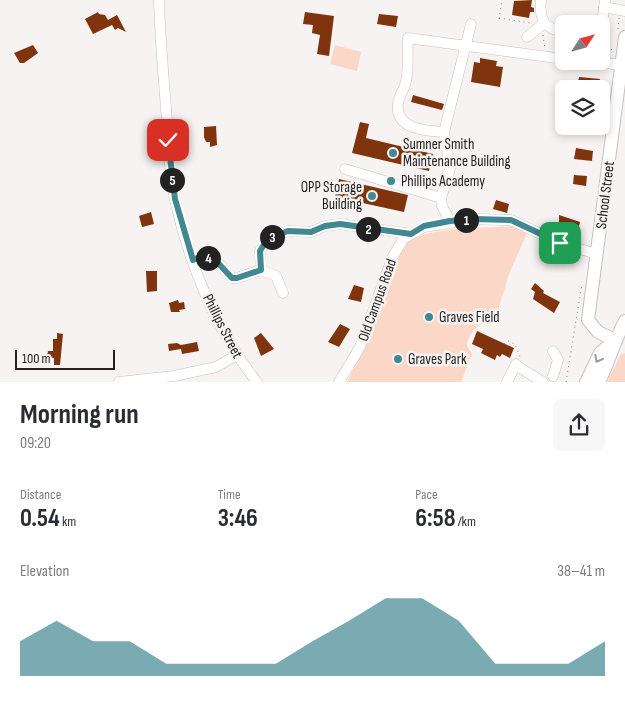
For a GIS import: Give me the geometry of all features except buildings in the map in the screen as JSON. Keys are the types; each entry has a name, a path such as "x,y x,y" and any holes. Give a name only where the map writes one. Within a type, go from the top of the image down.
{"main road":[{"name":"School Street","path":"620,342 598,332 588,320 622,74 625,37"},
{"path":"599,382 620,342 625,321"},
{"path":"586,382 600,353 620,342"}],"street":[{"name":"Phillips Street","path":"159,0 170,166 175,199 193,260 226,338 256,382"},
{"path":"541,0 540,13 542,24"},
{"path":"604,3 625,11"},
{"path":"450,221 442,206 441,198 450,169 444,132 445,121 452,108 450,102 471,24"},
{"path":"542,24 555,30"},
{"path":"527,37 542,24"},
{"path":"444,132 425,131 402,121 398,111 400,95 406,81 408,38 555,57"},
{"path":"610,69 622,74"},
{"path":"345,169 441,198"},
{"name":"Old Campus Road","path":"339,382 360,347 393,256 404,238 424,226 474,219 511,220 560,243 597,254"},
{"path":"261,270 260,251 268,238 288,231 311,232 325,226 340,224 411,234"},
{"path":"193,260 202,256 219,264 232,278 261,270 276,276 283,293"},
{"path":"553,351 558,360 553,376"},
{"path":"119,382 174,376 216,367 237,355"},
{"path":"507,382 518,364 542,382"}],"path":[{"path":"502,0 499,18 542,24 546,56"},
{"path":"610,49 615,50"},
{"path":"566,382 584,276"},
{"path":"504,344 508,341 515,344 518,364"}],"shaded area":[{"path":"335,45 361,52 357,71 330,64"},
{"path":"512,226 528,231 509,274 497,314 477,327 468,340 467,346 472,354 461,382 347,382 378,315 395,273 400,253 407,242 428,233"},
{"path":"625,353 625,382 607,382 621,354"}],"place":[{"name":"Sumner Smith Maintenance Building","path":"393,153"},
{"name":"Phillips Academy","path":"391,181"},
{"name":"OPP Storage Building","path":"372,196"},
{"name":"Graves Field","path":"429,317"},
{"name":"Graves Park","path":"398,359"}],"route":[{"path":"168,140 175,199 193,260 202,256 219,264 232,278 261,270 260,251 268,238 288,231 311,232 325,226 340,224 411,234 424,226 450,221 474,219 511,220 560,243"}]}
